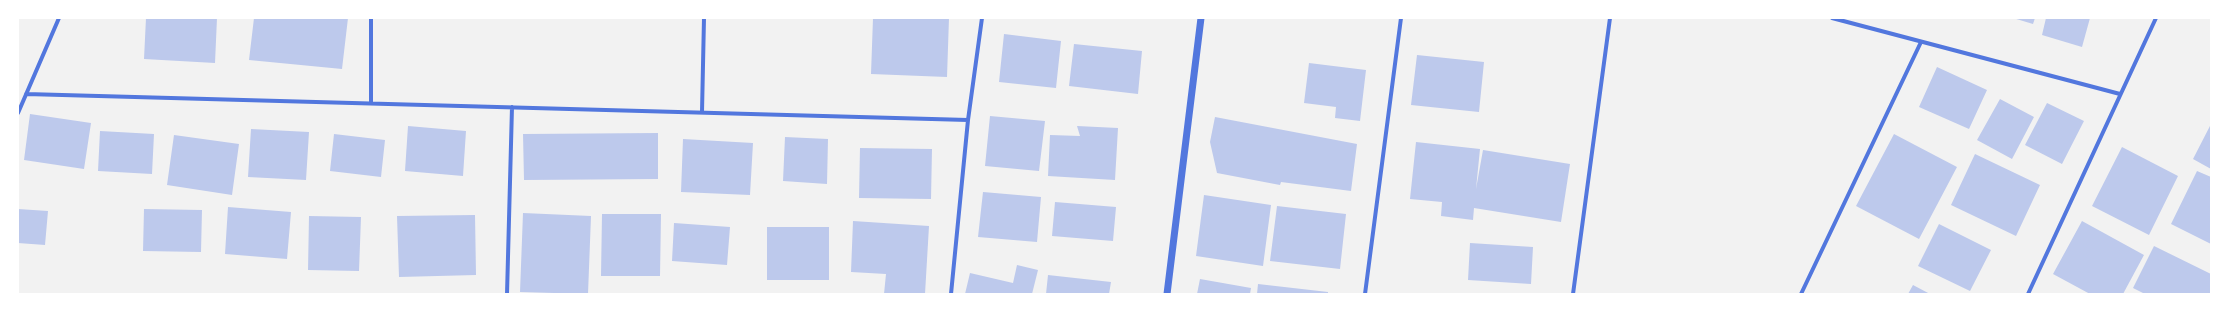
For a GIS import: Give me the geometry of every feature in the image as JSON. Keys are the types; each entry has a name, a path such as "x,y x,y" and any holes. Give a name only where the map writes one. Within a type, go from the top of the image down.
{"street":[{"path":"18,113 58,18"},
{"path":"370,104 372,18"},
{"path":"702,112 704,18"},
{"path":"951,294 968,120 982,18"},
{"path":"1167,294 1201,18"},
{"path":"1365,294 1401,18"},
{"path":"1573,294 1610,18"},
{"path":"1832,18 2120,94"},
{"path":"2028,294 2156,18"},
{"path":"1801,294 1921,42"},
{"path":"26,94 968,120"},
{"path":"507,294 512,107"}],"building":[{"path":"146,18 217,18 215,63 144,59"},
{"path":"254,18 348,18 342,69 249,60"},
{"path":"873,18 949,18 947,77 871,74"},
{"path":"2013,18 2035,18 2033,24"},
{"path":"2046,18 2090,18 2082,47 2042,35"},
{"path":"1004,34 1061,41 1056,88 999,82"},
{"path":"1074,44 1142,51 1138,94 1069,86"},
{"path":"1417,55 1484,62 1479,112 1411,105"},
{"path":"1309,63 1366,70 1360,121 1335,118 1336,107 1304,103"},
{"path":"1937,67 1987,90 1969,129 1919,107"},
{"path":"2000,99 2034,117 2012,159 1977,140"},
{"path":"2047,103 2084,121 2062,164 2025,145"},
{"path":"30,114 91,123 84,169 24,160"},
{"path":"990,116 1045,121 1039,171 985,166"},
{"path":"1215,117 1357,144 1351,191 1281,182 1280,185 1217,173 1210,142"},
{"path":"2211,124 2211,169 2193,159"},
{"path":"408,126 466,131 463,176 405,171"},
{"path":"1077,126 1118,128 1115,180 1048,176 1050,135 1080,136"},
{"path":"251,129 309,132 306,180 248,177"},
{"path":"100,131 154,134 152,174 98,171"},
{"path":"658,133 658,179 524,180 523,134"},
{"path":"334,134 385,140 381,177 330,171"},
{"path":"1894,134 1957,167 1919,239 1856,206"},
{"path":"174,135 239,144 232,195 167,185"},
{"path":"785,137 828,139 827,184 783,181"},
{"path":"683,139 753,143 750,195 681,192"},
{"path":"1416,142 1480,149 1476,189 1483,150 1570,164 1561,222 1474,208 1473,220 1441,216 1442,202 1410,199"},
{"path":"2122,147 2178,176 2149,235 2092,206"},
{"path":"860,148 932,149 931,199 859,198"},
{"path":"1975,154 2040,185 2016,236 1951,205"},
{"path":"2197,171 2211,177 2211,244 2171,224"},
{"path":"983,192 1041,197 1037,242 978,237"},
{"path":"1204,195 1271,205 1263,266 1196,256"},
{"path":"1055,202 1116,207 1113,241 1052,236"},
{"path":"1277,206 1346,214 1340,269 1270,261"},
{"path":"228,207 291,212 287,259 225,254"},
{"path":"18,209 48,211 45,245 18,243"},
{"path":"144,209 202,210 201,252 143,251"},
{"path":"523,213 591,216 588,294 520,292"},
{"path":"602,214 661,214 660,276 601,276"},
{"path":"475,215 476,275 399,277 397,216"},
{"path":"309,216 361,217 359,271 308,270"},
{"path":"853,221 929,226 925,294 884,294 886,274 851,272"},
{"path":"2082,221 2144,255 2123,294 2090,294 2053,274"},
{"path":"674,223 730,227 727,265 672,261"},
{"path":"1939,224 1991,250 1970,291 1918,266"},
{"path":"767,227 829,227 829,280 767,280"},
{"path":"1470,243 1533,247 1531,284 1468,280"},
{"path":"2154,246 2211,274 2211,294 2145,294 2133,288"},
{"path":"1017,265 1038,270 1032,294 965,294 970,273 1013,283"},
{"path":"1048,275 1111,282 1109,294 1046,294"},
{"path":"1200,279 1251,288 1250,294 1197,294"},
{"path":"1258,284 1328,292 1328,294 1257,294"},
{"path":"1913,285 1930,294 1908,294"}]}
